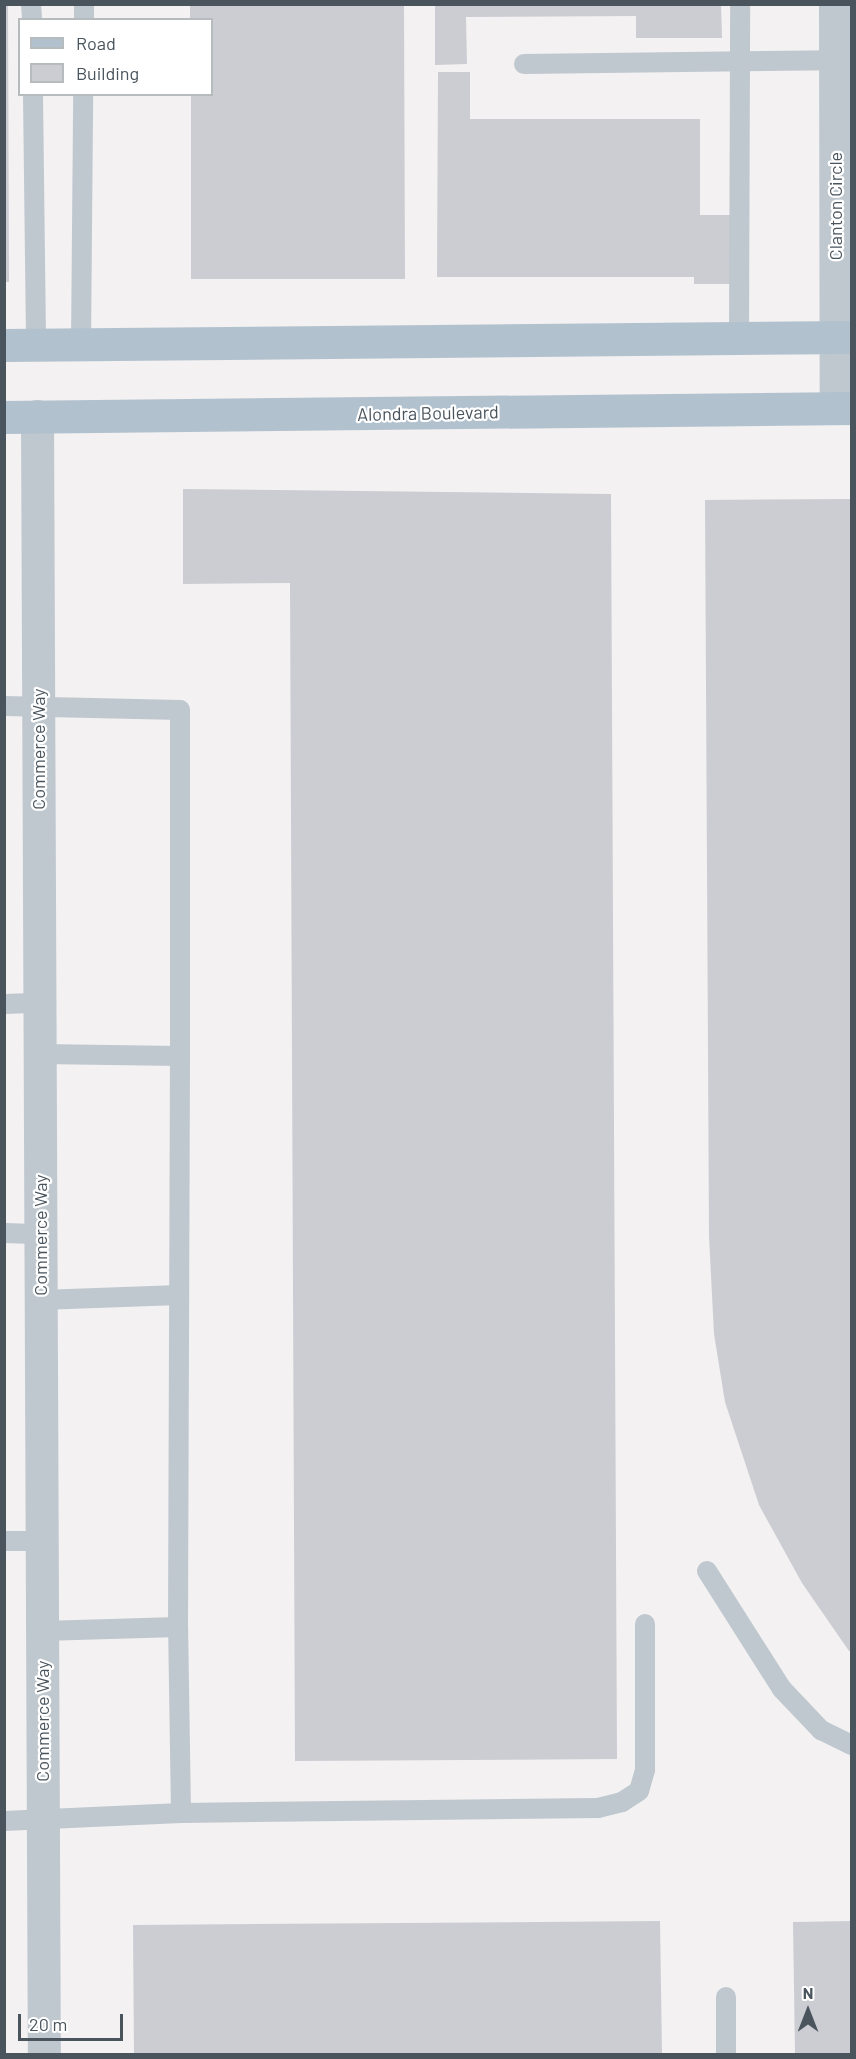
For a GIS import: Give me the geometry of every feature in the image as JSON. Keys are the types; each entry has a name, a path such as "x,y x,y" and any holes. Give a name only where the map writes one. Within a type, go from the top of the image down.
{"main road":[{"path":"20,345 843,337"},
{"name":"Alondra Boulevard","path":"4,417 844,408"}],"street":[{"name":"Clanton Circle","path":"835,4 841,75 844,408"},
{"name":"Commerce Way","path":"37,416 44,2055"}],"lane":[{"path":"739,339 740,4"},
{"path":"524,64 740,61 841,75"},
{"path":"20,345 33,96"},
{"path":"81,345 83,96"},
{"path":"4,706 180,710 178,1627 181,1813"},
{"path":"4,1004 40,1003"},
{"path":"40,1054 180,1056"},
{"path":"4,1233 40,1234"},
{"path":"40,1300 179,1295"},
{"path":"4,1541 42,1541"},
{"path":"707,1570 782,1689 821,1730 852,1745"},
{"path":"4,1821 181,1813 598,1809 622,1802 639,1791 645,1770 645,1624"},
{"path":"42,1631 178,1627"},
{"path":"726,1997 726,2055"}],"building":[{"path":"4,4 8,4 9,282 4,282"},
{"path":"190,4 404,4 405,279 191,279 191,96 213,96 213,18 190,18"},
{"path":"435,4 721,4 722,38 636,38 636,16 466,17 467,64 435,65"},
{"path":"438,72 470,72 470,119 700,119 700,215 731,215 731,284 694,284 694,277 437,277"},
{"path":"183,489 611,494 617,1759 295,1761 290,583 183,584"},
{"path":"852,499 852,1651 849,1651 802,1583 759,1505 725,1402 714,1334 709,1236 705,500"},
{"path":"660,1921 662,2054 134,2054 133,1925"},
{"path":"852,1921 852,2054 795,2054 793,1922"}]}
